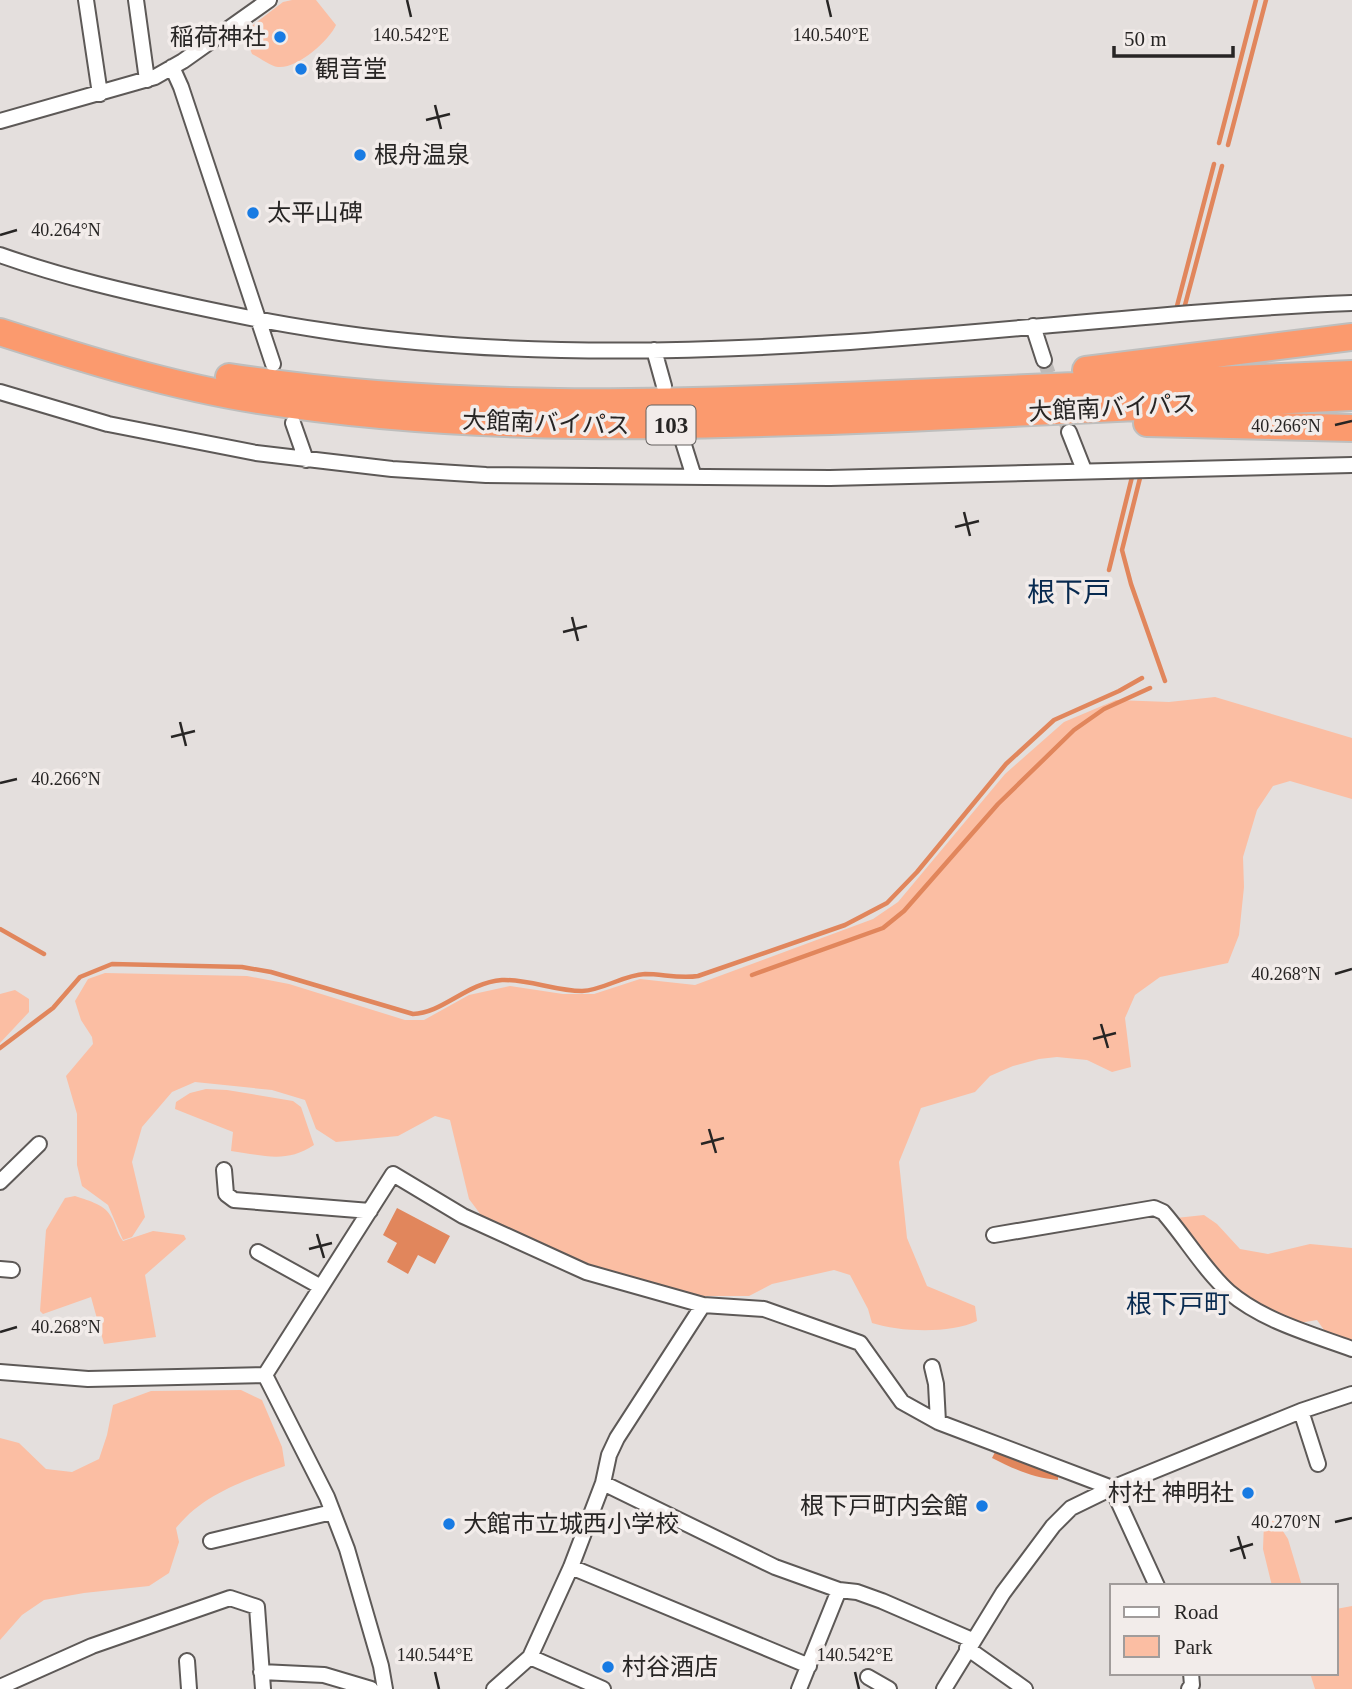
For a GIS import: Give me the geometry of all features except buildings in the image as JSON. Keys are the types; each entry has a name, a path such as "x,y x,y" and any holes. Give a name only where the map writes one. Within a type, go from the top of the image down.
{"highway":[{"name":"大館南バイパス","path":"0,332 172,368 261,382 438,398 631,404 1352,374"},
{"name":"大館南バイパス","path":"0,332 117,368 256,400 340,411 531,424 630,426 803,422 1352,397"},
{"path":"854,396 1352,337"},
{"path":"803,422 1076,420 1352,428"}],"street":[{"path":"86,0 100,94"},
{"path":"136,0 147,80"},
{"path":"0,121 37,108 147,80 172,67 269,0"},
{"path":"172,67 273,363"},
{"path":"0,254 32,266 160,299 258,319 321,330 463,345 654,349 833,343 1230,309 1352,303"},
{"path":"1033,326 1044,360"},
{"path":"654,349 664,386"},
{"path":"0,392 108,424 256,453 392,469 486,475 830,478 1352,465"},
{"path":"292,423 306,460"},
{"path":"1069,432 1084,470"},
{"path":"683,442 694,477"},
{"path":"0,1182 39,1143"},
{"path":"224,1170 226,1194 234,1200 370,1211"},
{"path":"265,1376 393,1174 463,1216 586,1272 703,1305 764,1309 860,1343 902,1402 938,1422 1112,1488 1156,1584"},
{"path":"994,1235 1154,1208 1163,1212 1227,1290 1244,1304 1282,1323 1352,1349"},
{"path":"258,1252 321,1287"},
{"path":"494,1689 530,1657 571,1567 603,1483 609,1454 703,1305"},
{"path":"932,1367 936,1384 938,1422"},
{"path":"0,1372 88,1378 265,1376"},
{"path":"265,1376 332,1512 366,1614 381,1666 384,1689"},
{"path":"944,1689 1003,1593 1052,1526 1071,1507 1301,1411 1352,1394"},
{"path":"1301,1411 1318,1464"},
{"path":"603,1483 775,1567 839,1590 856,1592 882,1601 970,1644 1025,1689"},
{"path":"211,1541 332,1512"},
{"path":"571,1567 809,1666"},
{"path":"799,1689 839,1590"},
{"path":"0,1687 92,1646 230,1598 257,1606 263,1689"},
{"path":"530,1657 603,1689"},
{"path":"187,1661 189,1689"},
{"path":"261,1672 324,1675 371,1689"},
{"path":"869,1677 888,1689"}],"green space":[{"path":"316,0 336,25 320,46 303,59 278,67 252,54 246,38 248,29 283,2"},
{"path":"1215,697 1352,738 1352,799 1290,781 1273,786 1257,810 1243,857 1244,887 1239,935 1228,963 1160,977 1135,995 1125,1018 1131,1067 1112,1072 1087,1060 1057,1057 1039,1059 990,1076 975,1092 921,1108 899,1162 907,1238 927,1286 975,1306 977,1321 939,1330 896,1328 872,1323 868,1309 850,1275 834,1270 772,1284 749,1296 699,1296 594,1267 481,1215 469,1199 450,1120 435,1116 398,1136 336,1142 316,1129 305,1100 272,1090 195,1082 172,1092 142,1127 132,1162 145,1217 132,1237 123,1240 108,1205 82,1186 77,1165 77,1114 66,1076 93,1044 75,1001 88,979 105,973 247,976 289,984 405,1020 424,1020 469,995 510,986 563,994 594,994 640,979 695,985 873,919 898,902 1005,774 1064,722 1116,700 1169,702"},
{"path":"15,990 29,999 29,1012 0,1043 0,994"},
{"path":"206,1089 293,1101 301,1107 314,1145 294,1155 274,1157 231,1151 233,1132 175,1109 176,1102 190,1093"},
{"path":"75,1196 104,1208 123,1241 153,1231 184,1235 186,1239 145,1275 156,1337 104,1344 91,1297 43,1314 40,1311 46,1230 65,1198"},
{"path":"1204,1215 1217,1224 1240,1249 1268,1254 1310,1244 1352,1248 1352,1343 1324,1330 1317,1320 1299,1323 1247,1302 1228,1286 1176,1218"},
{"path":"241,1390 262,1400 282,1447 285,1466 212,1497 187,1516 176,1528 179,1542 169,1573 149,1586 44,1600 22,1615 0,1640 0,1438 19,1443 46,1469 72,1472 99,1459 113,1405 151,1391"},
{"path":"1275,1519 1288,1539 1301,1584 1272,1584 1263,1549 1264,1523"},
{"path":"1352,1606 1352,1689 1315,1689 1311,1675 1338,1675 1338,1609"}],"shaded area":[{"path":"397,1208 450,1236 435,1264 418,1255 408,1274 387,1262 397,1243 383,1235"},
{"path":"995,1452 1058,1473 1058,1480 1032,1475 1008,1466 992,1458"}],"waterway":[{"path":"1219,143 1256,0"},
{"path":"1228,145 1266,0"},
{"path":"1177,306 1214,164"},
{"path":"1185,305 1222,166"},
{"path":"1109,570 1132,477"},
{"path":"1140,478 1122,550 1165,681"},
{"path":"0,1048 53,1008 80,977 112,964 242,967 271,972 413,1014 435,1009 477,986 502,980 582,991 637,975 698,976 845,925 887,903 917,872 1006,764 1054,720 1142,678"},
{"path":"752,975 883,928 904,911 998,804 1074,730 1104,709 1150,688"},
{"path":"0,929 44,954"}],"tunnel":[{"path":"1044,360 1069,432"}],"place":[{"name":"稲荷神社","path":"280,37"},
{"name":"観音堂","path":"301,69"},
{"name":"根舟温泉","path":"360,155"},
{"name":"太平山碑","path":"253,213"},
{"name":"村社 神明社","path":"1248,1493"},
{"name":"根下戸町内会館","path":"982,1506"},
{"name":"大館市立城西小学校","path":"449,1524"},
{"name":"村谷酒店","path":"608,1667"}],"district":[{"name":"根下戸","path":"1069,592"},
{"name":"根下戸町","path":"1178,1304"}]}
